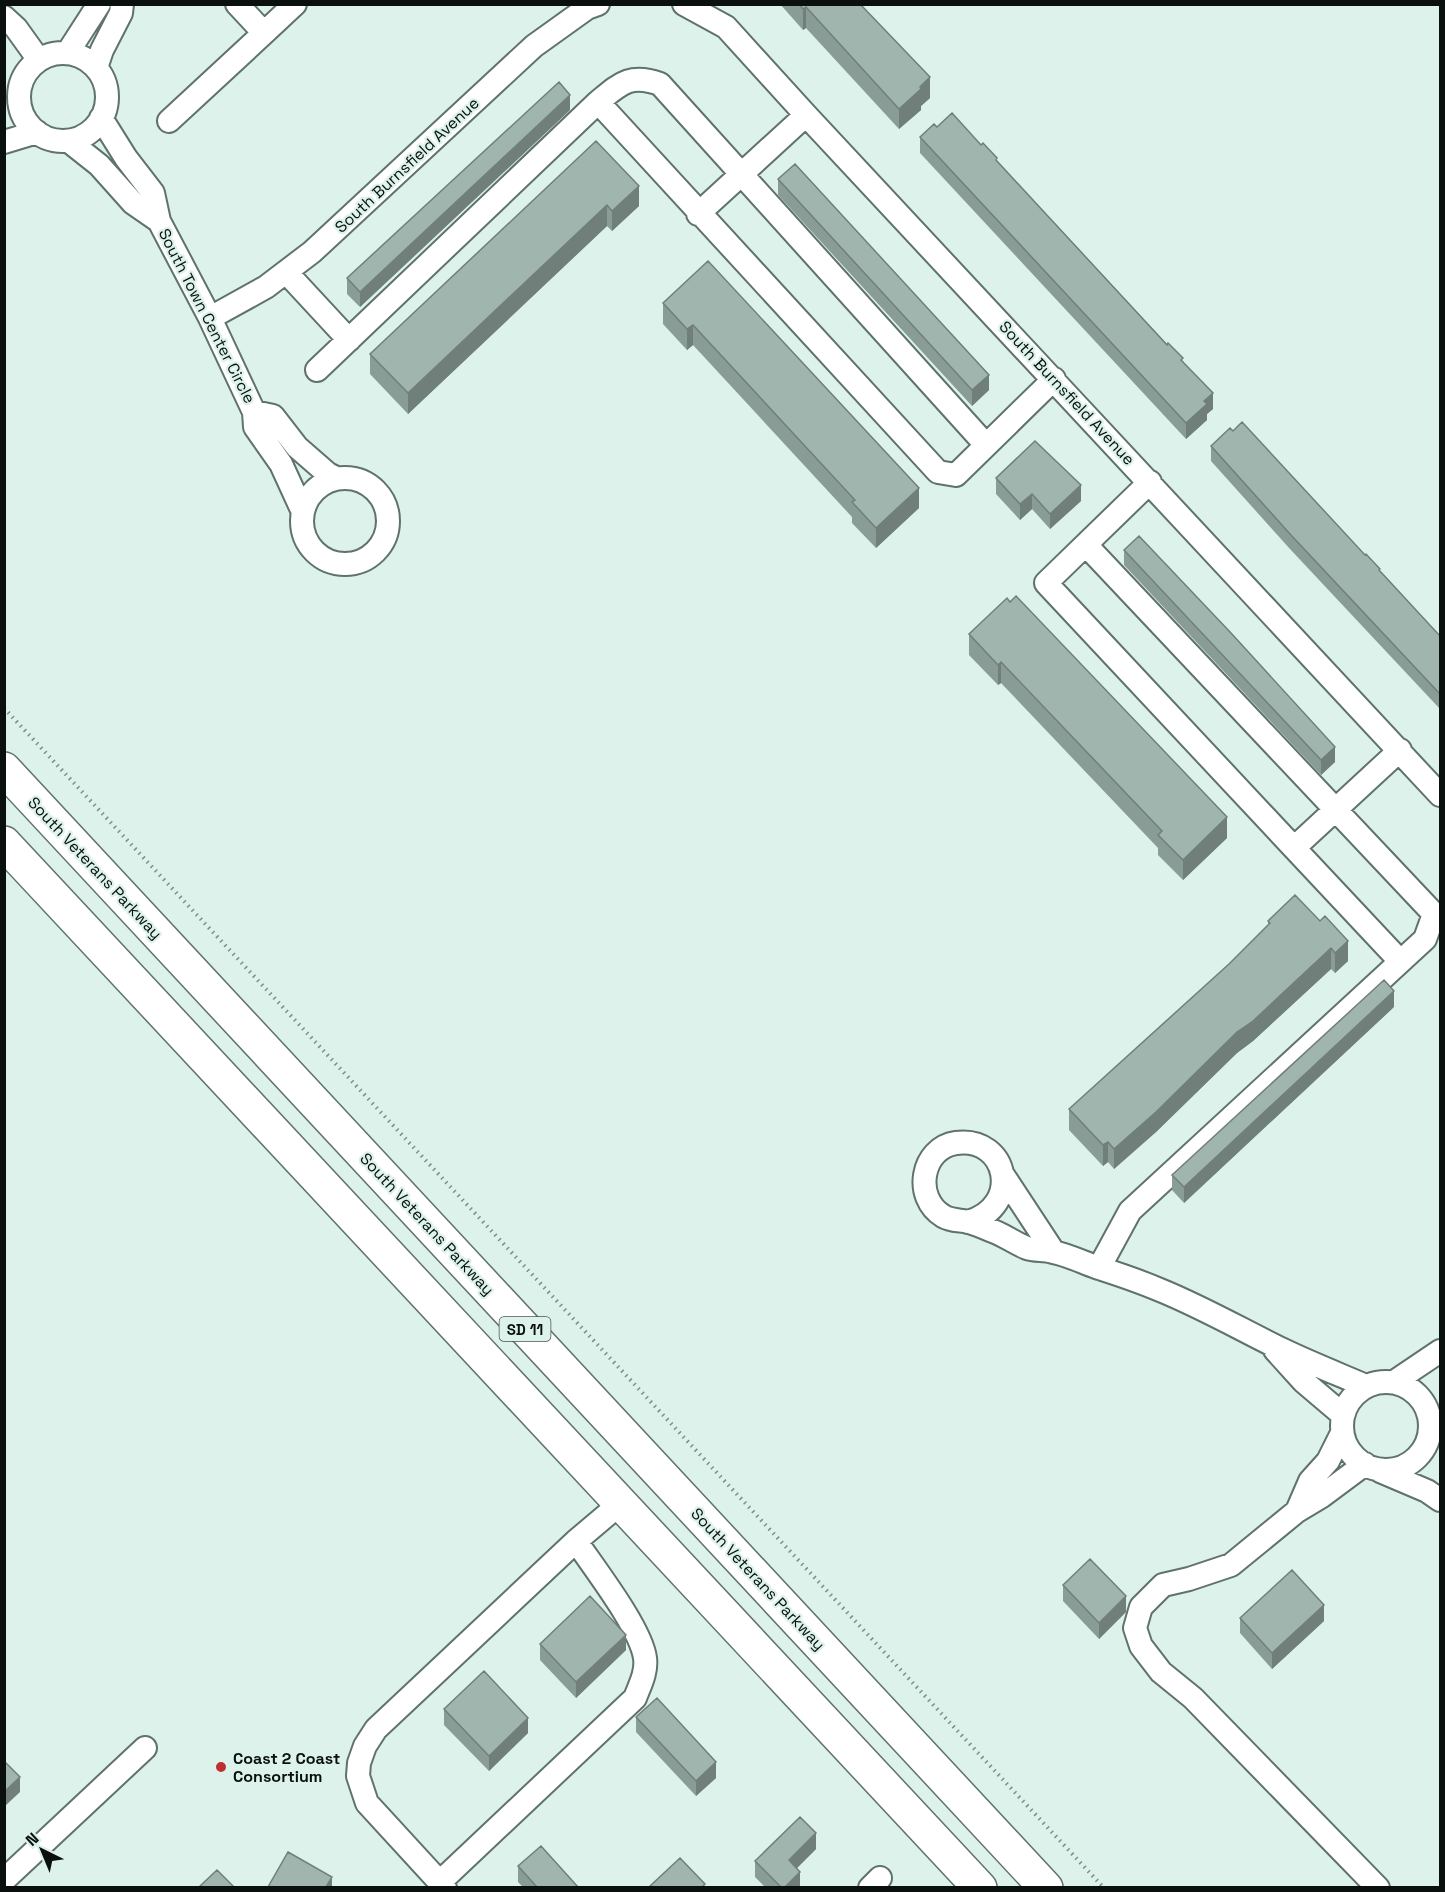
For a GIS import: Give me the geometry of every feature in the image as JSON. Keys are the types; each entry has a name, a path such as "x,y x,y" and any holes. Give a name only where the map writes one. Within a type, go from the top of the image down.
{"highway":[{"name":"South Veterans Parkway","path":"4,770 1046,1887"},
{"name":"SD 11","path":"4,843 980,1887"}],"street":[{"path":"68,52 99,4"},
{"path":"96,68 102,50 121,13 122,4"},
{"path":"237,4 264,33"},
{"path":"169,122 296,4"},
{"name":"South Burnsfield Avenue","path":"210,318 266,287 312,252 534,46 587,8 598,4"},
{"name":"South Burnsfield Avenue","path":"684,4 726,27 1440,795"},
{"path":"4,17 16,28 39,60"},
{"path":"68,52 85,59 96,68 104,81 107,96 105,111 101,118 87,134 70,142 43,137 31,128 22,116 19,101 12,91 39,60 57,53 68,52"},
{"path":"317,370 598,102 620,85 643,78 660,84 986,445"},
{"path":"598,102 698,214 938,472 956,475 1054,379"},
{"path":"698,214 806,115"},
{"name":"South Town Center Circle","path":"101,118 126,158 153,193 159,221 210,318 254,412 255,427 281,464 303,512 306,539 314,551 338,564 352,564 365,560 384,540 388,526 387,511 381,498 372,487 359,481 336,478 328,474 297,447 273,416 254,412"},
{"path":"4,142 37,132"},
{"name":"South Town Center Circle","path":"70,142 99,165 133,203 159,221"},
{"path":"286,272 349,340"},
{"path":"303,512 309,499 318,489 336,478"},
{"path":"1150,482 1046,583 1400,962"},
{"path":"1086,545 1434,914 1425,939 1130,1211 1099,1268"},
{"path":"1294,848 1400,750"},
{"path":"1053,1251 990,1152 979,1145 966,1142 941,1149 932,1159 926,1170 924,1183 926,1196 942,1216 1002,1234 1028,1249 1053,1251 1161,1290 1268,1343 1366,1386"},
{"path":"968,1222 986,1214 999,1200 1003,1188 1003,1174"},
{"path":"1268,1343 1343,1424 1347,1448 1357,1460 1427,1491 1440,1500"},
{"path":"1394,1382 1440,1351"},
{"path":"1297,1511 1310,1481 1328,1461 1343,1424 1346,1406 1355,1394 1366,1386 1380,1382 1394,1382 1407,1386 1419,1395 1426,1406 1430,1428 1440,1457"},
{"path":"1378,1887 1193,1698 1161,1672 1141,1646 1135,1628 1141,1607 1163,1585 1231,1565 1297,1511 1369,1466 1385,1470 1400,1468 1414,1461 1424,1449 1440,1392"},
{"path":"576,1541 636,1632 645,1658 644,1677 635,1698 443,1885 367,1803 358,1776 364,1746 376,1729 576,1541 621,1503"},
{"path":"4,1880 145,1749"}],"path":[{"path":"4,708 1104,1887"}],"building":[{"path":"799,4 860,4 930,77 920,87 921,89 899,109 806,7 803,9"},
{"path":"559,82 570,95 360,292 347,278"},
{"path":"952,113 981,145 983,143 997,158 996,160 1167,345 1168,343 1183,358 1181,360 1213,393 1204,401 1207,404 1186,423 920,137 934,124 937,127"},
{"path":"596,141 639,186 612,211 607,205 408,393 370,354"},
{"path":"795,164 989,375 972,390 778,179"},
{"path":"708,261 919,488 876,528 852,502 855,500 693,325 687,329 663,303"},
{"path":"1242,422 1440,636 1440,694 1211,446 1230,428 1233,431"},
{"path":"1035,441 1081,485 1050,514 1032,494 1020,504 996,478"},
{"path":"1139,536 1335,747 1321,760 1124,550"},
{"path":"1016,596 1227,817 1183,860 1158,835 1162,831 1001,662 998,665 969,634 1007,598 1010,602"},
{"path":"1295,895 1320,921 1325,916 1348,941 1335,953 1331,948 1253,1021 1237,1032 1156,1112 1114,1149 1108,1142 1103,1145 1069,1109 1229,964"},
{"path":"1384,980 1394,991 1184,1187 1172,1175"},
{"path":"1090,1559 1126,1596 1099,1623 1063,1585"},
{"path":"1292,1570 1324,1605 1272,1653 1240,1618"},
{"path":"590,1596 626,1635 576,1682 540,1644"},
{"path":"484,1671 528,1718 489,1756 444,1709"},
{"path":"657,1698 716,1762 696,1781 636,1717"},
{"path":"4,1761 20,1777 4,1792"},
{"path":"800,1817 816,1833 789,1860 800,1872 785,1887 781,1887 755,1861"},
{"path":"541,1846 578,1887 537,1887 518,1866"},
{"path":"288,1852 332,1877 326,1887 268,1887"},
{"path":"680,1858 705,1884 702,1887 649,1887"},
{"path":"217,1870 234,1887 199,1887"}],"place":[{"name":"Coast 2 Coast Consortium","path":"221,1767"}]}
